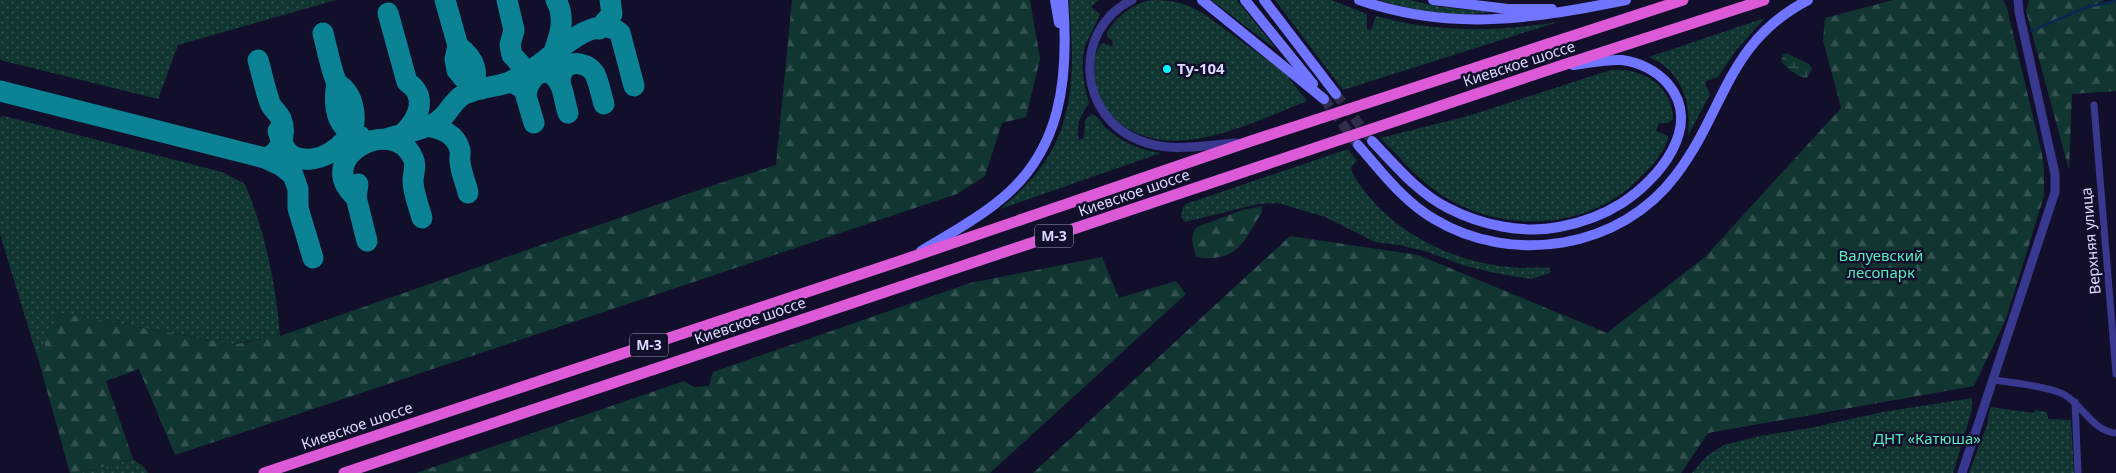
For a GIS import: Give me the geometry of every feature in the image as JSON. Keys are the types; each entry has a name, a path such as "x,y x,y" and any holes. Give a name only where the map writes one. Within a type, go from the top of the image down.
{"highway":[{"name":"Киевское шоссе","path":"264,473 906,259 1252,141 1683,0"},
{"name":"Киевское шоссе","path":"344,473 1560,66 1764,0"}],"main road":[{"path":"1055,0 1065,61"},
{"path":"906,259 994,205 1024,176 1044,147 1055,121 1061,96 1065,61 1063,0"},
{"path":"1202,0 1324,99 1245,0"},
{"path":"1264,0 1336,94"},
{"path":"1359,0 1408,14 1475,20 1530,18 1626,0"},
{"path":"1433,0 1518,10 1598,6"},
{"path":"1358,146 1407,200 1433,219 1466,234 1502,243 1533,246 1566,242 1598,234 1626,220 1652,201 1669,183 1698,141 1722,90 1744,54 1760,34 1785,13 1808,0"},
{"path":"1372,141 1409,179 1429,196 1469,218 1503,226 1535,229 1571,224 1600,214 1620,204 1636,192 1664,163 1672,151 1680,132 1679,103 1666,82 1654,72 1640,65 1617,60 1560,66"}],"street":[{"path":"1132,0 1115,11 1107,19 1092,48 1091,85 1096,101 1109,120 1131,137 1141,142 1162,146 1176,148 1252,141"},
{"path":"1194,0 1210,7"},
{"path":"1962,473 2055,192 2056,183 2018,0"},
{"name":"Верхняя улица","path":"2094,105 2116,374"},
{"path":"1994,380 2059,392 2075,402 2102,430 2116,433"},
{"path":"2075,402 2079,472"}],"green space":[{"path":"0,0 336,0 178,45 158,99 0,60"},
{"path":"792,0 1030,0 1040,59 1026,117 1002,123 985,176 957,194 175,455 139,369 106,381 133,459 80,473 70,473 36,351 45,349 45,340 59,313 233,344 279,334 280,336 776,165"},
{"path":"1069,0 1099,0 1091,7 1100,14 1084,51 1084,81 1089,103 1080,120 1079,140 1084,138 1085,120 1092,114 1106,128 1125,141 1145,150 1161,153 1000,209 1025,186 1044,163 1057,140 1066,115 1072,62"},
{"path":"1152,0 1179,3 1204,14 1285,73 1307,101 1239,128 1189,140 1165,140 1142,135 1121,124 1101,101 1097,89 1095,56 1099,46 1103,43 1112,46 1113,42 1107,36 1107,32 1121,15 1138,4"},
{"path":"1211,0 1237,0 1277,50"},
{"path":"1275,0 1332,0 1367,14 1367,29 1371,30 1376,16 1418,25 1454,29 1508,28 1561,21 1343,90"},
{"path":"1378,0 1410,0 1440,7 1490,12 1461,14 1433,12"},
{"name":"Валуевский лесопарк","path":"1893,0 2003,0 2007,8 2042,154 2044,196 2006,319 1974,386 1708,433 1681,473 1033,473 1290,236 1418,255 1607,333 1705,257 1841,108 1823,40 1825,18"},
{"path":"2029,0 2104,0 2097,5 2116,1 2116,91 2072,94 2069,170 2026,11"},
{"path":"1765,18 1736,50 1718,77 1706,81 1710,94 1688,136 1688,112 1682,89 1670,71 1649,57"},
{"path":"1786,53 1809,64 1812,69 1807,78 1796,74 1781,61"},
{"path":"1611,70 1634,72 1654,81 1667,97 1673,119 1668,123 1659,123 1656,131 1668,136 1667,143 1659,157 1647,171 1630,187 1608,202 1584,213 1558,219 1531,221 1505,219 1479,213 1454,202 1425,183 1380,138 1468,116"},
{"path":"4,116 222,172 245,184 264,239 276,297 280,336 233,344 59,313 45,350 37,356 0,234 0,117"},
{"path":"1348,149 1357,161 1351,167 1352,172 1366,193 1402,227 1423,241 1470,260 1519,268 1550,268 1550,273 1531,279 1462,265 1428,252 1399,245 1375,242 1325,217 1278,203 1258,204 1185,222 1181,217 1186,204"},
{"path":"1262,206 1262,212 1238,248 1221,257 1196,257 1192,238 1197,227 1242,210"},
{"path":"1102,257 1119,298 1176,281 1186,294 990,473 416,473 684,381 694,387 709,386 713,372 970,283"},
{"name":"ДНТ «Катюша»","path":"1972,398 1972,410 1953,473 1692,473 1707,456 1724,445 1883,412"},
{"path":"1990,407 2034,413 2035,410 2047,412 2048,419 2071,420 2074,473 1969,473 1987,425"},
{"path":"133,459 145,468 148,473 80,473"}],"waterway":[{"path":"2031,31 2087,7 2116,1"}],"taxiway":[{"path":"445,0 458,46 455,59 457,70 467,82 481,89"},
{"path":"507,0 514,30 510,45 512,55 524,68 539,73"},
{"path":"553,54 561,27 561,14 556,0"},
{"path":"599,29 612,14 610,0"},
{"path":"388,13 407,82 418,94 419,101 417,114 404,133"},
{"path":"386,139 433,124 442,118 455,102 468,92 502,85 515,80 576,37 599,27 610,28 620,33 634,86"},
{"path":"278,131 286,150 291,155 300,159 320,157 329,153 346,140 351,131 354,122 352,104 347,92 336,81 323,33"},
{"path":"458,46 472,61 476,72 471,92"},
{"path":"0,91 265,158 271,156 279,148 283,136 283,125 270,103 258,60"},
{"path":"560,84 562,72 567,66 571,64 585,65 595,74 604,104"},
{"path":"526,94 534,77 544,72 549,73 561,85 568,113"},
{"path":"337,83 335,100 341,122 345,128 360,136"},
{"path":"517,85 524,89 534,123"},
{"path":"427,126 448,133 458,144 468,193"},
{"path":"356,197 345,182 343,168 349,156 360,146 374,140 389,140 403,145 413,158 415,167 413,185 422,218"},
{"path":"265,158 282,166 293,175 298,189 298,208 313,258"},
{"path":"358,184 356,197 367,241"}],"tunnel":[{"path":"1336,94 1372,141"},
{"path":"1324,99 1358,145"}],"place":[{"name":"Ту-104","path":"1167,69"}]}
